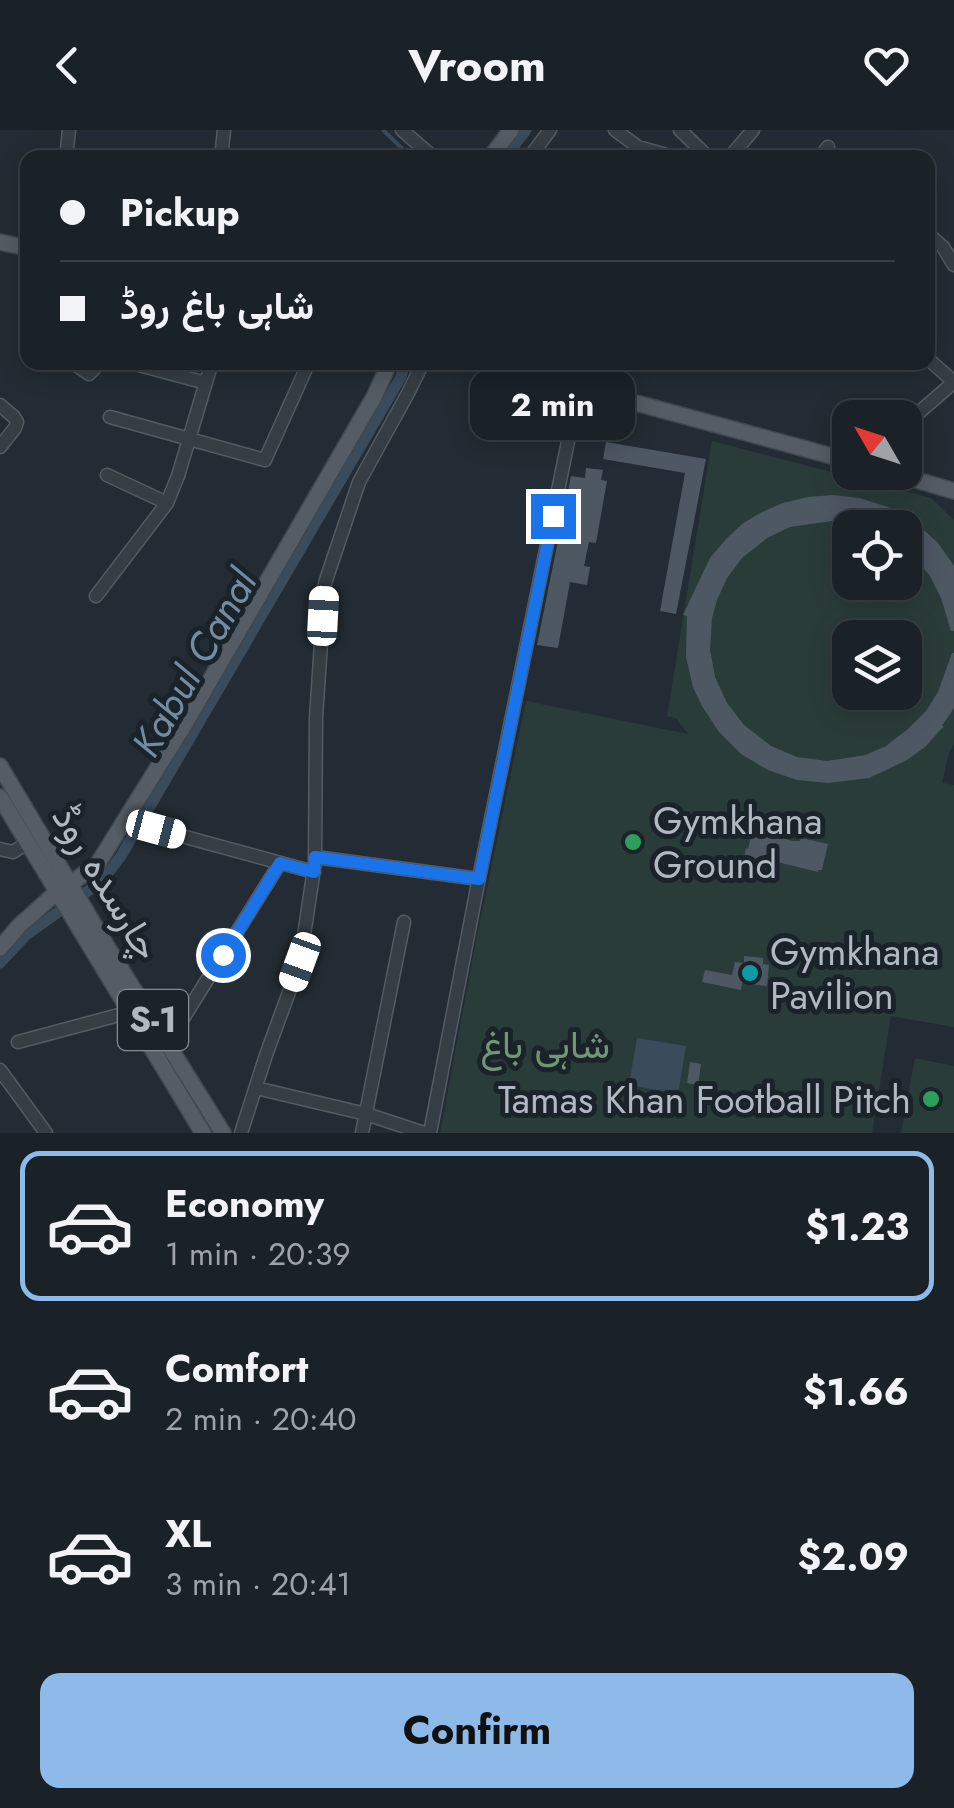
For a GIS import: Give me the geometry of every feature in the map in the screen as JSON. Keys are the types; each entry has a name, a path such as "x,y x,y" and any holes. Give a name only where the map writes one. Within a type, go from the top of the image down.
{"main road":[{"path":"0,948 19,926 70,898 97,865 186,722 386,370"},
{"path":"513,370 832,457"},
{"path":"922,482 954,492"},
{"name":"چارسدہ روڈ","path":"0,766 130,1012 203,1133"},
{"name":"چارسدہ روڈ","path":"0,797 27,843 70,898 164,1038 223,1133"}],"street":[{"path":"402,130 425,150"},
{"path":"615,130 649,150"},
{"path":"680,130 701,150"},
{"path":"736,150 752,130"},
{"path":"935,240 954,265"},
{"path":"922,409 954,382 935,365"},
{"path":"156,370 206,384"},
{"path":"96,596 167,503 210,370"},
{"path":"110,416 265,460 304,370"},
{"path":"241,1133 300,962 314,872 316,718 325,582 359,482 419,370"},
{"path":"256,1088 427,1133 575,406 575,388"},
{"path":"0,405 17,422 0,447"},
{"path":"106,474 167,503"},
{"path":"156,829 314,872"},
{"path":"0,849 13,852 27,843"},
{"path":"315,857 479,879"},
{"path":"164,1038 184,1016 280,863"},
{"path":"362,1133 404,922"},
{"path":"18,1042 130,1012"},
{"path":"0,1070 46,1133"}],"green space":[{"name":"شاہی باغ","path":"712,441 832,472 832,490 900,490 931,498 954,520 954,744 942,783 954,785 954,1027 891,1016 872,1133 440,1133 526,701 688,734 676,718 667,716"},
{"name":"Tamas Khan Football Pitch","path":"915,1058 954,1066 954,1133 901,1133"}],"water":[{"path":"637,1038 686,1046 678,1094 629,1085"}],"building":[{"path":"606,442 706,459 676,614 660,611 685,473 603,459"},
{"path":"586,468 603,470 601,480 607,481 596,543 589,542 584,566 590,567 587,585 570,582 558,648 537,645 571,476 585,478"},
{"path":"808,497 859,498 893,510 832,510 832,521 790,527 767,538 742,558 727,578 712,618 710,650 715,677 727,703 744,725 771,746 797,757 827,761 866,755 908,729 938,692 954,653 954,708 944,726 907,760 869,778 828,783 797,780 768,770 741,754 719,732 702,706 686,657 687,616 683,615 710,558 742,524 783,503"},
{"path":"922,528 954,566 954,631 951,631 930,576 922,567"},
{"path":"756,816 781,821 777,837 828,844 822,870 744,858"},
{"name":"Gymkhana Pavilion","path":"744,956 763,958 763,964 769,965 767,986 742,983 741,990 702,982 705,970 732,975 735,962 744,963"},
{"path":"690,1062 701,1064 698,1085 687,1083"},
{"path":"862,1090 874,1092 871,1114 859,1112"}],"waterway":[{"path":"383,130 404,150"},
{"name":"Kabul Canal","path":"511,150 526,130"},
{"name":"Kabul Canal","path":"0,963 26,935 102,881 121,856 403,370"}],"place":[{"name":"Gymkhana Ground","path":"633,842"},
{"name":"Gymkhana Pavilion","path":"750,973"},
{"name":"Tamas Khan Football Pitch","path":"931,1099"}],"route":[{"path":"223,955 280,863 314,872 315,857 479,879 553,516"}]}
